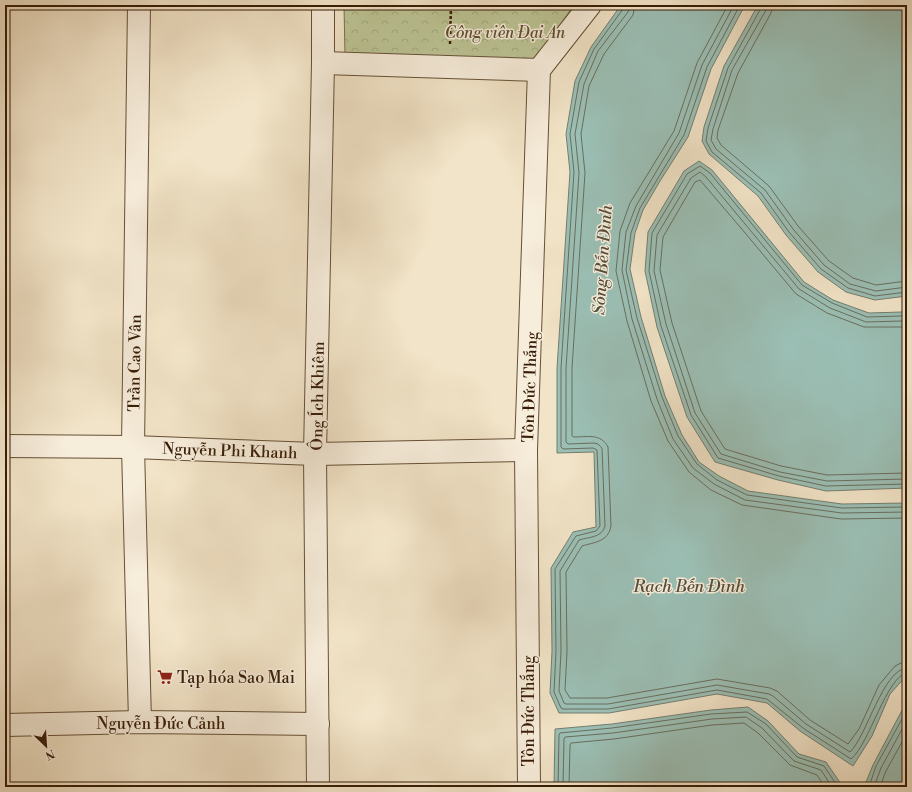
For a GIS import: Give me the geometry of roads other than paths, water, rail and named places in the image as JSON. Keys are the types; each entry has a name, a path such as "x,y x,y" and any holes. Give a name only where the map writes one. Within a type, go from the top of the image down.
{"street":[{"name":"Trần Cao Vân","path":"139,5 133,446 140,722"},
{"name":"Ông Ích Khiêm","path":"318,787 315,454 324,63 323,5"},
{"path":"324,63 539,70 590,5"},
{"name":"Tôn Đức Thắng","path":"529,787 526,450 539,70"},
{"name":"Nguyễn Phi Khanh","path":"5,446 133,446 315,454 526,450"},
{"name":"Nguyễn Đức Cảnh","path":"5,725 140,722 318,724"}],"water":[{"name":"Rạch Bến Đình","path":"621,5 745,5 711,69 688,137 643,210 635,233 630,269 641,317 665,396 682,435 699,462 719,476 748,491 842,504 907,503 907,675 890,694 872,736 853,766 800,731 767,703 717,694 609,713 559,713 550,693 552,651 551,568 573,532 596,527 594,452 557,453 557,368 570,172 566,134 575,81 591,47"},
{"path":"758,5 907,5 907,296 875,300 846,292 818,272 786,235 758,196 709,154 702,141 704,127 724,66"},
{"path":"699,161 712,170 804,282 833,300 869,313 901,312 907,310 907,488 826,491 778,480 715,462 687,417 657,327 645,271 648,232 684,171"},
{"path":"907,701 907,787 864,787 873,765"},
{"path":"748,707 768,721 799,754 826,762 843,787 554,787 555,729 612,724 711,710"}],"place":[{"name":"Tạp hóa Sao Mai","path":"165,677"}],"park label":[{"name":"Công viên Đại An","path":"505,32"}],"water label":[{"name":"Sông Bến Đình","path":"602,260"}]}
